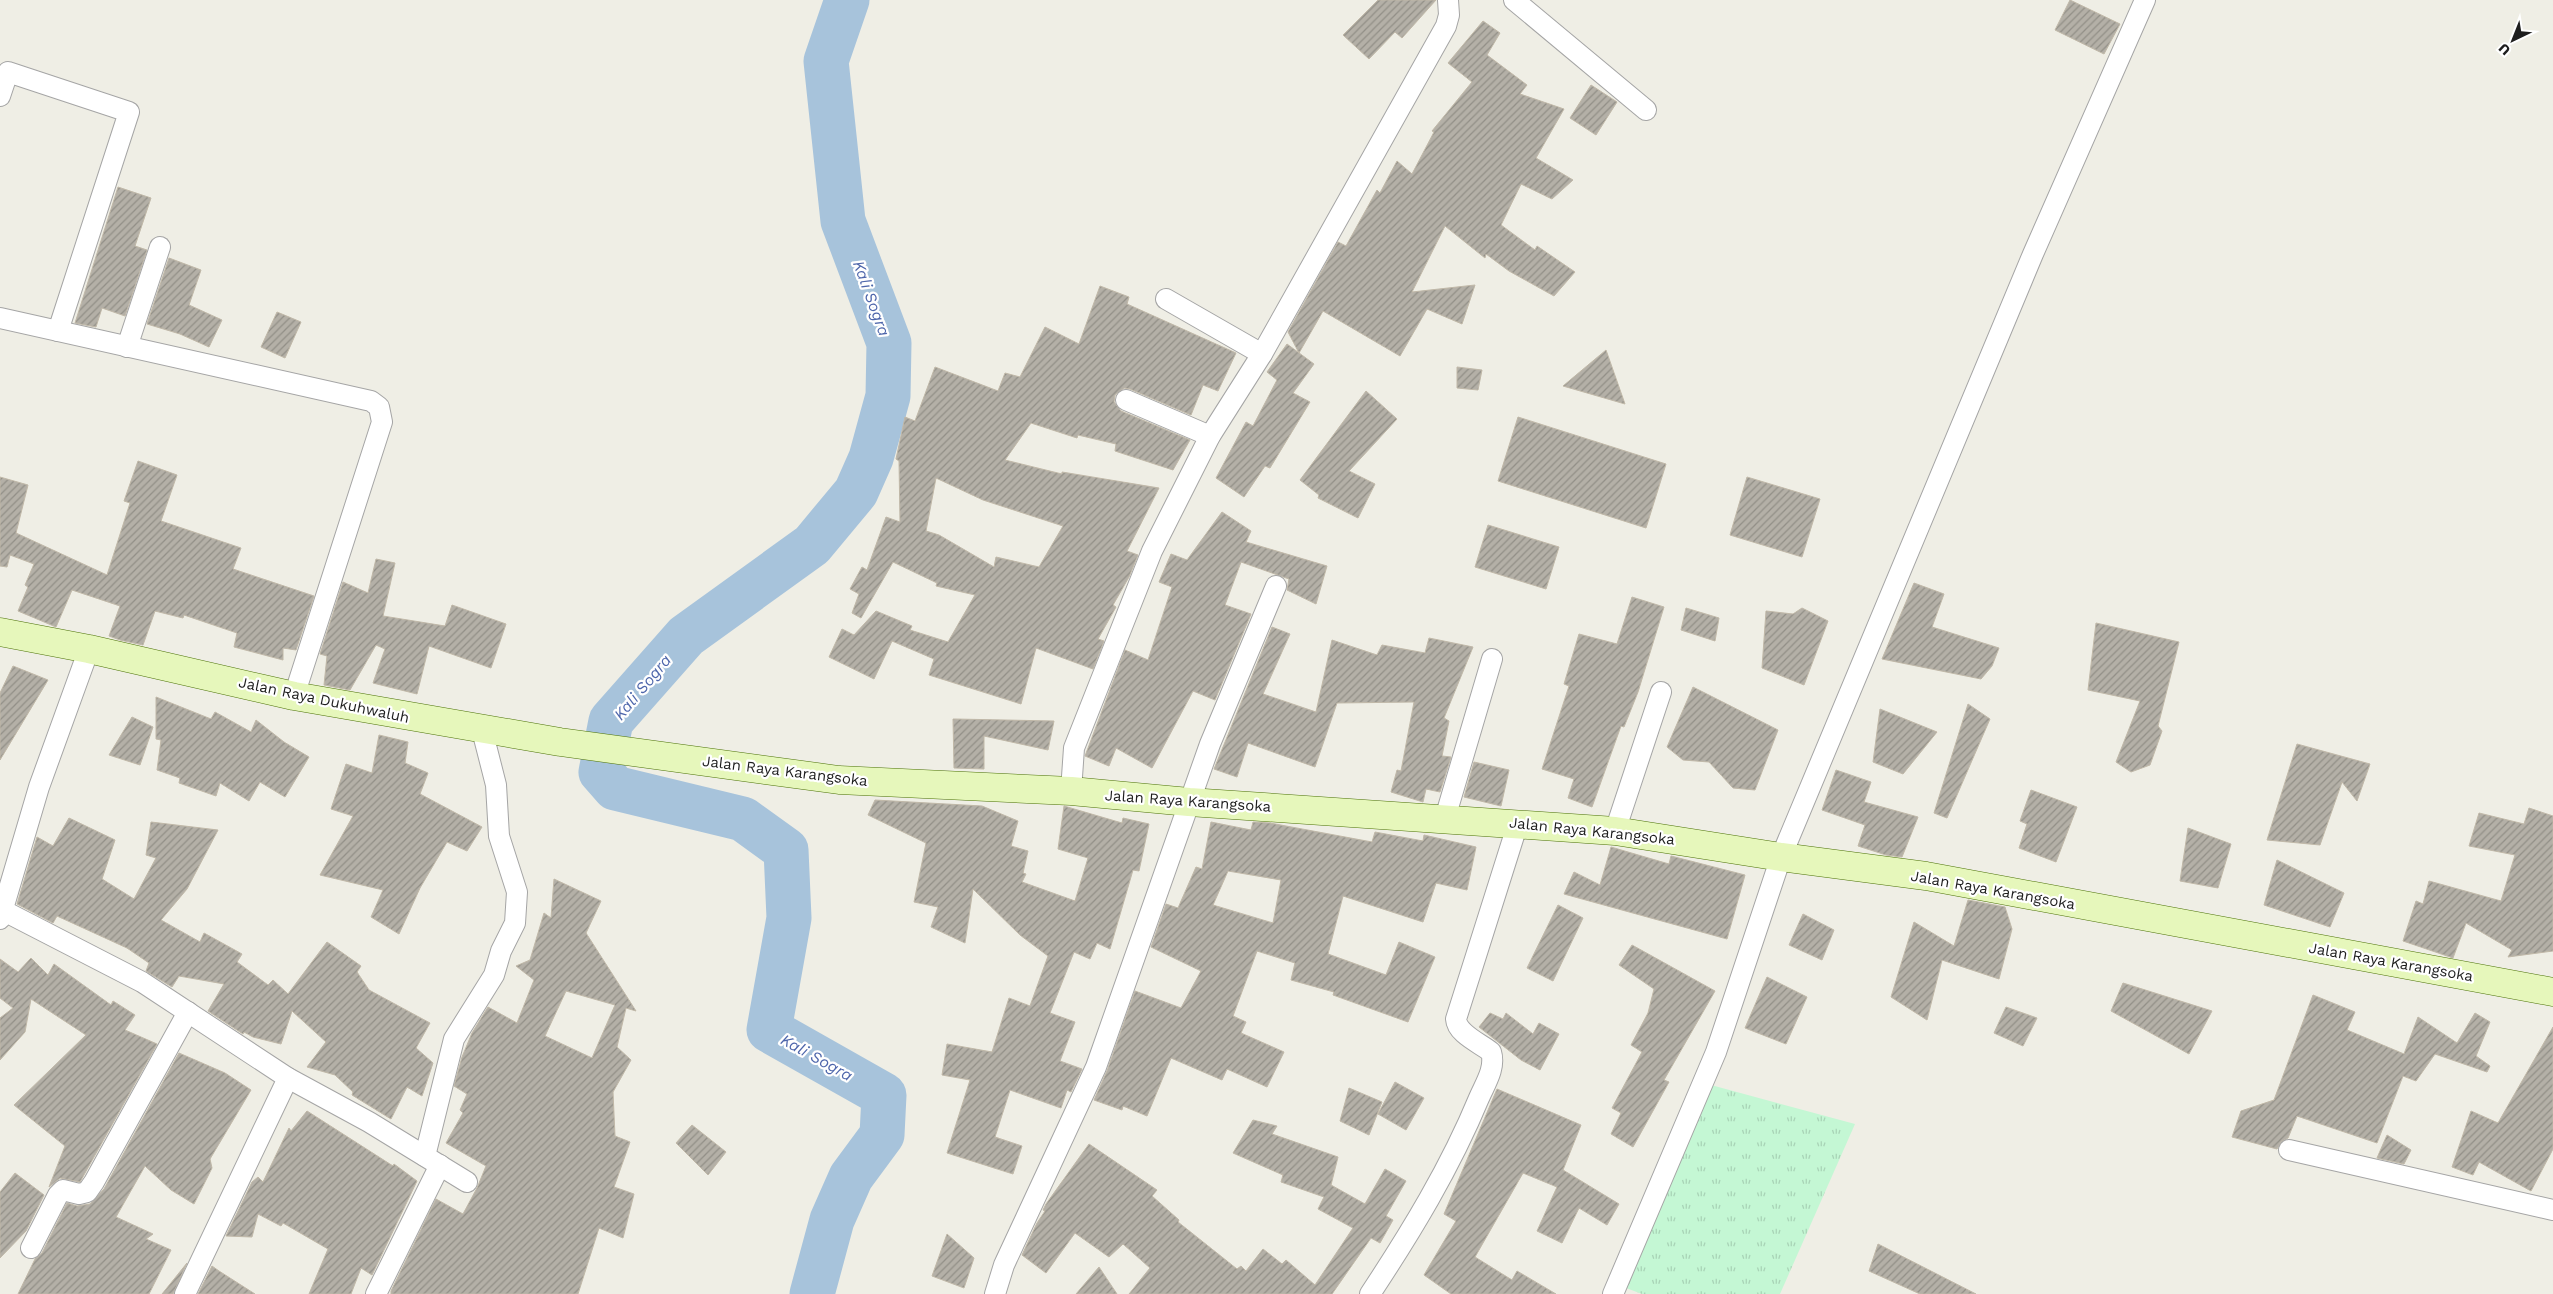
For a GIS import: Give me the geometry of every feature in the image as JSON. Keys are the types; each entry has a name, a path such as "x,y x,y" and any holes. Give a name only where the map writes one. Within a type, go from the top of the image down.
{"main road":[{"name":"Jalan Raya Dukuhwaluh","path":"0,632 88,649 294,696 482,730 651,755"},
{"name":"Jalan Raya Karangsoka","path":"651,755 839,780 1071,791 1189,802 1615,830 1781,857 1926,876 2553,992"}],"street":[{"path":"1071,791 1074,748 1152,551 1210,436 1262,354 1446,26 1449,15 1448,0"},
{"path":"1514,0 1646,110"},
{"path":"1613,1294 1716,1052 1781,857 2033,254 2144,0"},
{"path":"0,96 8,72 129,112 58,331"},
{"path":"127,347 160,247"},
{"path":"1166,299 1262,354"},
{"path":"0,318 371,401 378,407 382,415 382,422 294,696"},
{"path":"1126,400 1210,436"},
{"path":"995,1294 1004,1265 1096,1067 1210,744 1276,586"},
{"path":"88,649 39,788 2,915 142,982 288,1078 370,1122 467,1182"},
{"path":"1445,818 1492,659"},
{"path":"1615,830 1660,692"},
{"path":"376,1294 433,1161 454,1039 494,975 501,951 516,923 517,892 499,836 496,785 482,730"},
{"path":"1370,1294 1406,1239 1460,1143 1492,1067 1491,1052 1461,1031 1456,1025 1456,1019 1518,823"},
{"path":"31,1248 58,1195 63,1190 79,1194 86,1192 94,1182 188,1012"},
{"path":"185,1294 288,1078"},
{"path":"2289,1150 2553,1210"}],"green space":[{"path":"1711,1085 1855,1124 1780,1294 1642,1294 1626,1288"}],"building":[{"path":"1378,0 1436,0 1402,38 1395,32 1369,59 1343,35"},
{"path":"2070,0 2120,24 2104,54 2055,30"},
{"path":"1483,21 1500,33 1487,55 1527,85 1520,94 1564,109 1536,158 1573,180 1552,199 1521,184 1501,225 1535,250 1537,246 1575,272 1554,296 1509,271 1486,254 1485,258 1445,226 1412,292 1475,285 1462,324 1427,309 1400,356 1323,311 1299,353 1288,332 1338,242 1346,246 1377,190 1380,193 1397,161 1412,174 1434,132 1432,131 1472,82 1448,63"},
{"path":"1591,85 1617,102 1596,135 1570,118"},
{"path":"118,187 151,198 135,246 147,250 125,316 102,308 96,327 75,323"},
{"path":"169,258 201,270 189,305 222,320 209,347 180,334 147,324"},
{"path":"1100,286 1129,297 1127,304 1236,353 1218,391 1203,385 1191,415 1130,389 1124,388 1115,395 1114,402 1121,411 1190,440 1173,470 1115,451 1116,444 1078,435 1077,438 1031,423 1005,460 1062,474 1062,472 1159,488 1127,551 1138,555 1129,577 1113,605 1116,607 1098,639 1104,641 1093,669 1036,648 1021,704 929,675 934,659 892,641 874,679 829,657 842,629 854,635 876,611 912,626 910,630 948,642 975,595 936,586 937,583 893,562 861,618 852,613 859,594 850,589 862,567 867,570 886,517 900,522 899,461 896,459 905,417 915,421 935,367 998,391 1005,373 1020,377 1045,327 1079,344","holes":["936,478 983,500 1063,526 1039,567 996,557 994,567 939,535 926,531"]},
{"path":"277,312 301,322 285,358 261,347"},
{"path":"1287,344 1314,364 1293,393 1310,402 1270,468 1265,466 1244,497 1216,478 1246,422 1253,426 1277,380 1267,372"},
{"path":"1606,350 1625,404 1563,386"},
{"path":"1457,367 1482,370 1478,390 1457,388"},
{"path":"1366,391 1397,419 1349,471 1375,484 1358,518 1318,498 1319,495 1300,480"},
{"path":"1518,417 1666,464 1646,528 1498,481"},
{"path":"138,461 177,475 161,521 241,548 233,569 314,596 296,650 283,648 283,660 234,647 237,633 184,615 183,618 155,611 143,645 120,640 109,636 120,606 72,590 56,627 18,611 28,587 25,585 34,564 10,555 7,567 0,566 0,477 28,485 16,533 107,575 130,503 124,501"},
{"path":"1747,477 1820,499 1802,557 1730,535"},
{"path":"1222,512 1251,531 1246,542 1327,566 1316,604 1287,590 1289,579 1241,562 1225,605 1251,614 1215,700 1193,691 1152,768 1116,748 1109,766 1085,756 1125,650 1148,660 1172,587 1159,582 1171,554 1187,560"},
{"path":"1488,525 1559,547 1546,589 1475,567"},
{"path":"376,559 395,563 383,616 445,626 452,605 506,624 491,668 429,646 417,694 373,683 385,649 376,645 350,690 324,685 327,656 320,654 343,582 368,593"},
{"path":"1914,583 1944,594 1932,627 1999,648 1992,666 1981,679 1882,659"},
{"path":"1632,597 1664,607 1638,692 1624,727 1621,726 1592,807 1568,798 1574,779 1542,769 1569,686 1564,684 1579,634 1617,644"},
{"path":"1686,608 1719,618 1715,641 1681,630"},
{"path":"1802,608 1828,621 1804,685 1762,668 1766,611 1793,614"},
{"path":"2096,623 2179,642 2158,726 2162,731 2150,765 2131,772 2116,762 2140,701 2088,690"},
{"path":"1272,627 1290,634 1263,694 1316,712 1332,640 1377,655 1382,645 1425,653 1429,638 1473,647 1444,718 1449,721 1442,756 1451,757 1440,792 1426,789 1423,802 1391,792 1397,770 1401,771 1414,702 1337,703 1315,767 1248,743 1237,777 1214,769"},
{"path":"13,666 48,680 0,760 0,693"},
{"path":"1693,687 1778,730 1755,790 1733,788 1709,762 1683,760 1667,747"},
{"path":"156,697 211,719 215,712 251,732 256,720 284,742 309,757 285,797 260,782 249,801 220,783 216,796 179,783 180,778 157,770 161,740 156,739"},
{"path":"1968,704 1990,719 1947,818 1934,813"},
{"path":"1880,709 1937,732 1903,774 1873,762"},
{"path":"132,717 153,727 140,765 109,755"},
{"path":"953,719 1054,721 1048,750 984,736 984,769 954,768"},
{"path":"379,735 408,742 405,763 428,773 420,794 482,827 467,851 447,842 420,888 399,934 371,917 383,890 320,875 353,816 331,809 346,764 372,773"},
{"path":"2297,744 2370,764 2357,801 2342,782 2320,845 2267,840"},
{"path":"1474,762 1509,770 1501,806 1464,797"},
{"path":"1836,770 1871,782 1864,802 1918,817 1902,857 1886,855 1858,846 1865,825 1822,810"},
{"path":"2031,790 2077,807 2056,862 2019,848 2027,824 2020,821"},
{"path":"875,800 982,806 1018,821 1011,846 1028,851 1023,873 1026,874 1022,882 1075,901 1088,858 1058,849 1064,806 1122,823 1123,818 1149,824 1139,871 1133,870 1110,949 1097,943 1090,959 1074,952 1050,1013 1075,1022 1060,1061 1082,1069 1071,1092 1067,1090 1061,1108 1010,1090 995,1137 1022,1146 1013,1174 947,1153 970,1080 942,1075 947,1044 992,1052 1009,998 1030,1006 1048,956 1020,935 973,889 965,943 931,927 938,907 914,902 926,843 868,815"},
{"path":"2529,808 2553,816 2553,951 2508,957 2512,950 2466,923 2453,958 2403,941 2416,901 2423,904 2429,881 2501,901 2515,855 2469,846 2479,813 2524,824"},
{"path":"69,818 115,840 102,879 134,899 156,858 146,855 151,822 218,830 187,889 161,920 200,942 204,933 242,954 237,962 268,985 273,980 288,994 327,942 361,966 357,972 369,990 430,1023 416,1048 433,1063 422,1096 407,1087 391,1119 352,1095 353,1092 335,1075 307,1067 326,1042 292,1011 281,1044 253,1037 244,1032 243,1034 208,1011 224,984 179,976 172,987 146,971 149,963 127,948 57,916 53,923 17,904 37,837 53,846"},
{"path":"1211,822 1251,830 1253,822 1270,823 1372,842 1375,832 1423,841 1424,835 1476,847 1467,890 1436,883 1423,922 1343,896 1328,954 1386,975 1399,942 1435,957 1408,1022 1333,995 1334,992 1291,980 1295,963 1257,951 1233,1016 1246,1022 1241,1033 1284,1052 1267,1087 1227,1069 1222,1080 1171,1058 1147,1116 1123,1106 1122,1110 1094,1100 1107,1071 1135,991 1181,1008 1201,971 1151,947 1166,904 1178,908 1196,867 1202,869","holes":["1228,871 1281,880 1273,923 1213,905"]},
{"path":"2188,828 2231,844 2218,888 2180,881"},
{"path":"1611,847 1669,864 1671,856 1745,875 1727,939 1564,894 1574,872 1600,885"},
{"path":"2277,860 2344,893 2330,927 2264,905"},
{"path":"554,879 601,901 586,933 636,1011 626,1008 617,1047 631,1060 613,1092 615,1136 630,1142 614,1187 634,1194 623,1238 599,1228 578,1294 391,1294 436,1199 463,1214 477,1188 486,1166 446,1143 463,1113 460,1110 467,1094 454,1086 462,1057 472,1033 488,1007 517,1023 534,980 516,966 530,960 544,913 551,918","holes":["566,991 615,1005 592,1058 545,1036"]},
{"path":"1968,900 2005,907 2012,929 1999,979 1942,960 1927,1020 1891,997 1914,922 1954,946"},
{"path":"1558,905 1583,918 1553,981 1527,968"},
{"path":"1803,914 1834,930 1822,960 1789,945"},
{"path":"1632,945 1715,991 1664,1080 1669,1082 1633,1147 1611,1134 1621,1113 1612,1108 1642,1052 1631,1045 1648,1013 1654,989 1619,965"},
{"path":"31,958 48,975 54,964 111,1005 113,1001 135,1015 125,1030 157,1044 80,1182 60,1178 49,1187 65,1146 14,1105 86,1035 31,999 25,1032 0,1060 0,1018 13,1008 0,998 0,959 18,972"},
{"path":"1767,977 1807,997 1786,1044 1745,1028"},
{"path":"2123,983 2212,1011 2189,1054 2111,1011"},
{"path":"2313,995 2355,1012 2347,1030 2404,1054 2418,1017 2457,1043 2475,1013 2490,1022 2476,1056 2490,1066 2487,1072 2435,1054 2416,1081 2403,1076 2377,1143 2297,1116 2288,1138 2281,1142 2277,1149 2232,1137 2241,1111 2274,1100"},
{"path":"2006,1007 2037,1018 2023,1046 1994,1033"},
{"path":"1490,1013 1503,1019 1506,1013 1533,1034 1539,1023 1559,1034 1540,1070 1521,1060 1479,1027"},
{"path":"2553,1027 2553,1149 2531,1191 2479,1162 2473,1175 2452,1167 2471,1111 2498,1123"},
{"path":"179,1053 225,1073 251,1090 210,1159 212,1168 194,1204 171,1190 145,1166 116,1217 153,1234 146,1239 171,1250 149,1294 18,1294 35,1259 42,1253 67,1203 77,1206 90,1204 104,1189"},
{"path":"1395,1082 1424,1098 1406,1130 1378,1114"},
{"path":"1349,1088 1382,1102 1369,1135 1340,1121"},
{"path":"1497,1089 1581,1125 1563,1170 1619,1204 1607,1225 1579,1208 1562,1243 1537,1231 1557,1187 1523,1173 1475,1257 1512,1280 1517,1271 1556,1294 1451,1294 1424,1275 1456,1221 1444,1214"},
{"path":"307,1111 393,1166 394,1164 417,1181 372,1275 361,1268 351,1294 309,1294 328,1249 283,1223 281,1226 258,1214 252,1237 226,1236 252,1182 258,1177 263,1182 289,1128 291,1131"},
{"path":"1253,1120 1277,1126 1272,1134 1338,1157 1331,1185 1365,1204 1385,1169 1406,1181 1386,1216 1393,1220 1380,1243 1371,1238 1332,1294 1129,1294 1150,1268 1123,1244 1109,1257 1075,1233 1046,1273 1022,1255 1037,1223 1045,1211 1043,1210 1046,1204 1089,1144 1157,1190 1152,1196 1179,1220 1178,1222 1237,1269 1241,1266 1246,1271 1263,1249 1282,1264 1286,1260 1315,1285 1353,1228 1318,1209 1324,1197 1281,1182 1283,1175 1233,1153"},
{"path":"692,1125 726,1152 708,1175 676,1143"},
{"path":"2387,1135 2411,1150 2404,1164 2377,1158"},
{"path":"15,1173 44,1195 26,1231 0,1258 0,1192"},
{"path":"947,1234 974,1258 964,1288 932,1276"},
{"path":"1878,1244 1976,1294 1920,1294 1869,1271"},
{"path":"187,1263 173,1294 162,1294"},
{"path":"212,1266 219,1271 255,1294 198,1294"},
{"path":"1099,1267 1117,1294 1076,1294"}],"waterway":[{"name":"Kali Sogra","path":"812,1294 832,1220 851,1177 882,1135 884,1095 769,1030 789,918 786,850 743,819 615,788 601,772 611,721 686,636 812,545 856,492 871,458 888,396 889,343 843,221 826,61 847,0"}]}
